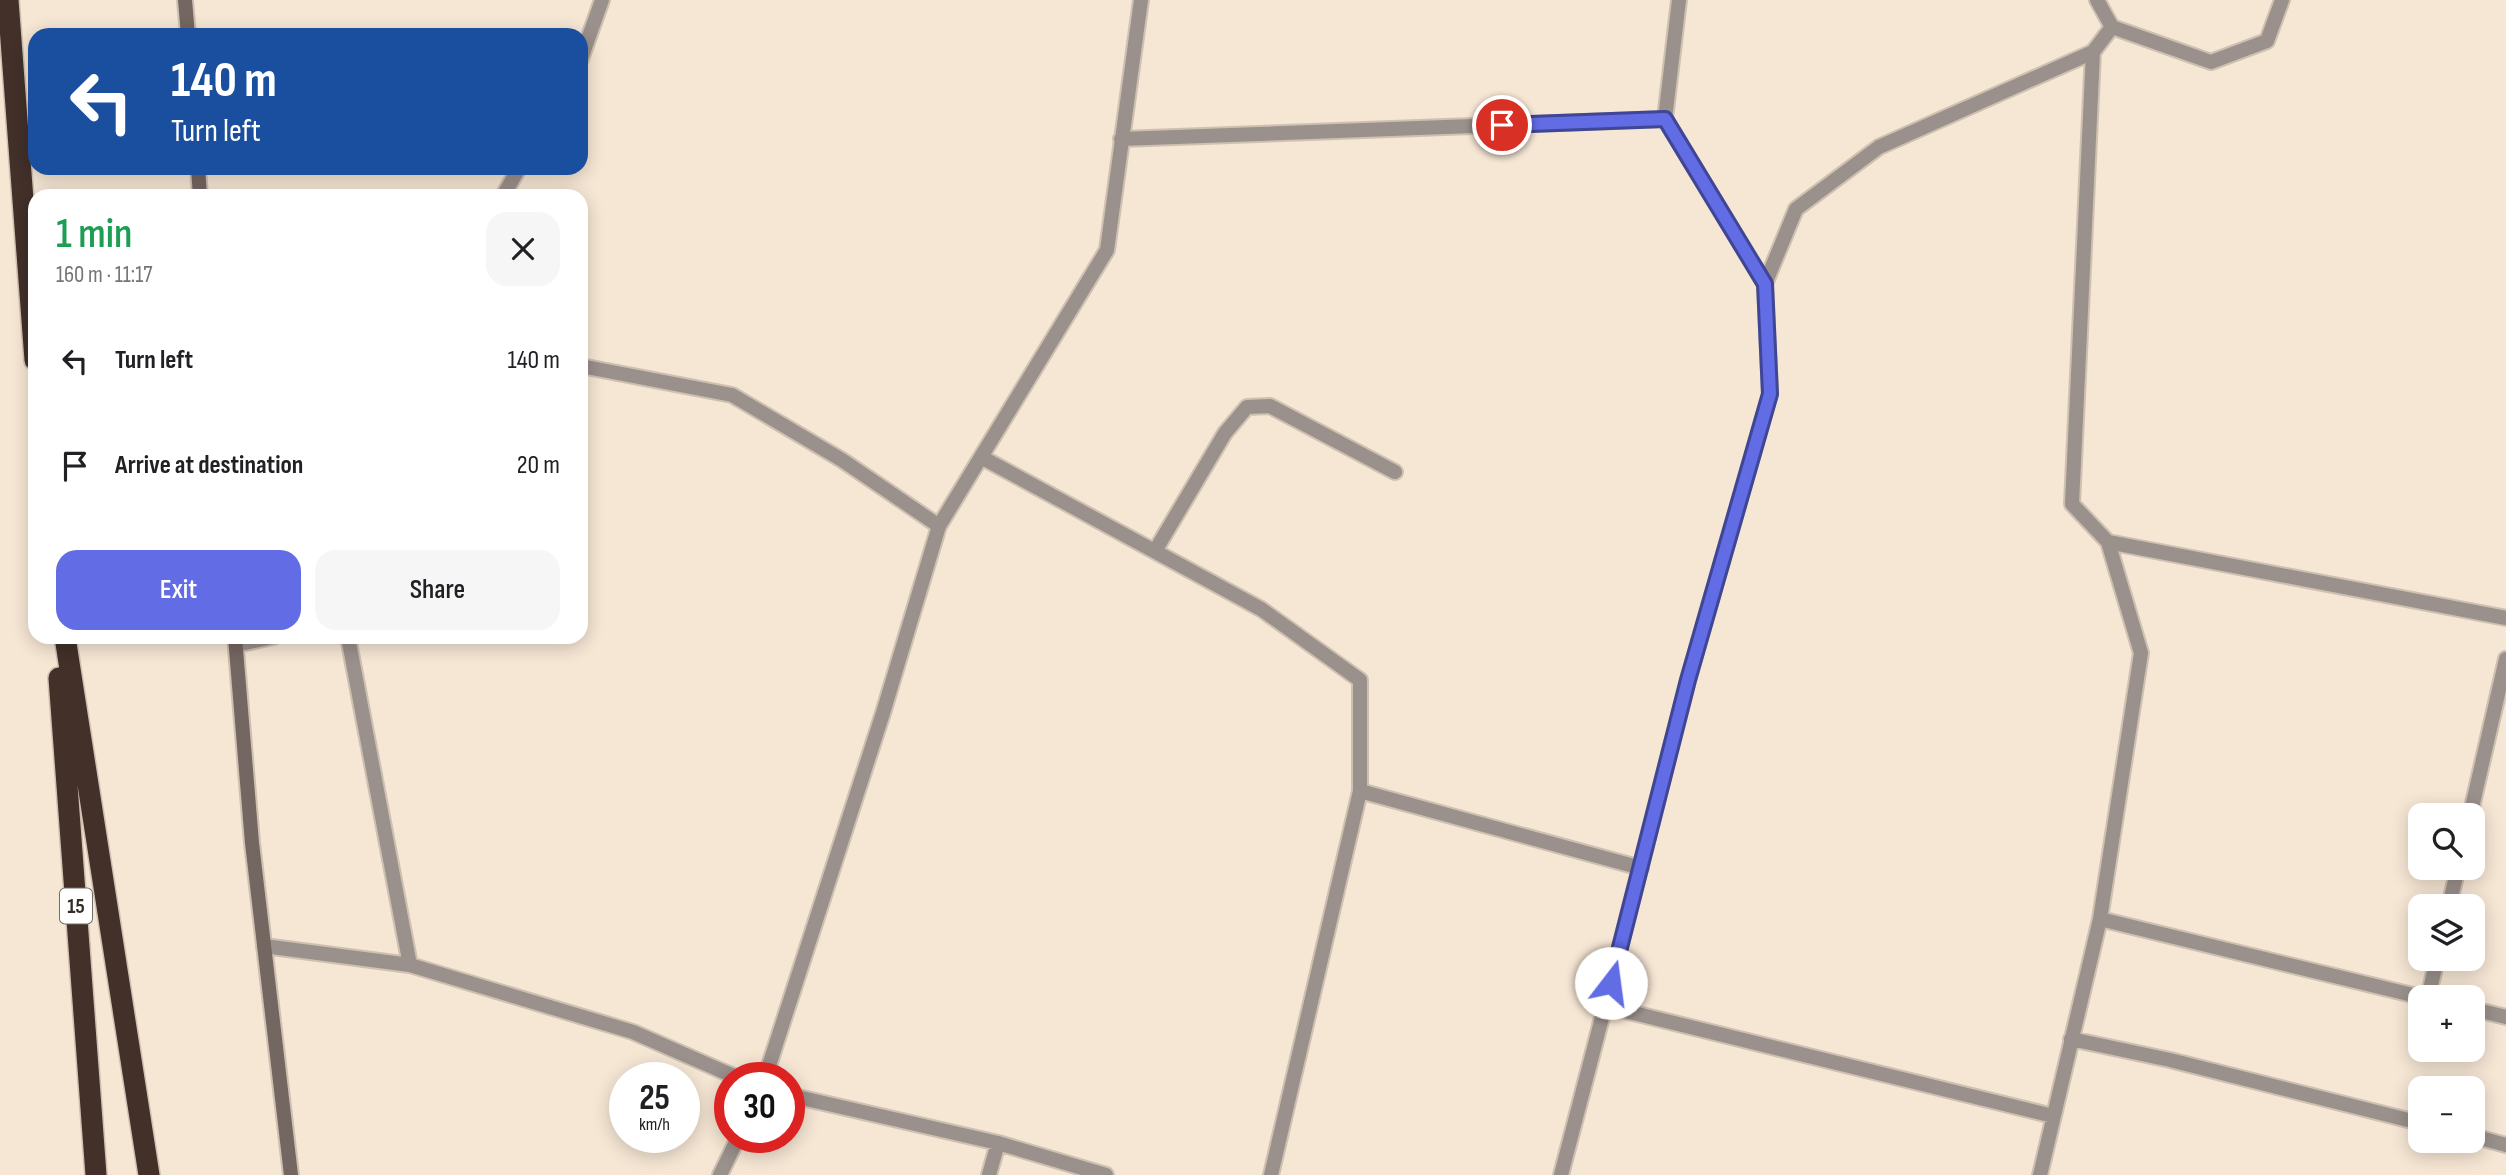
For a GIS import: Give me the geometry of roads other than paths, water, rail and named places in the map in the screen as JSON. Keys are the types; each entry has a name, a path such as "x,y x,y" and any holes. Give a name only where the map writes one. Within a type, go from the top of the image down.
{"highway":[{"path":"8,0 28,267"},
{"name":"15","path":"57,644 96,1175"},
{"path":"66,644 149,1175"}],"street":[{"path":"185,0 187,28"},
{"path":"588,39 602,0"},
{"path":"770,1062 883,713 939,526 1107,250 1141,0"},
{"path":"1679,0 1665,119 1765,284"},
{"path":"2097,0 2112,27 2211,62 2267,41 2282,0"},
{"path":"1561,1175 1688,680 1770,394 1765,284 1796,209 1879,147 2093,52 2112,27"},
{"path":"2040,1175 2100,919 2141,653 2108,542 2072,504 2093,52"},
{"path":"1121,139 1665,119"},
{"path":"588,367 732,395 842,460 939,526"},
{"path":"1155,551 1225,433 1247,407 1270,406 1395,472"},
{"path":"981,457 1261,610 1360,680 1360,792 1271,1175"},
{"path":"2108,542 2506,618"},
{"path":"236,644 252,843 290,1175"},
{"path":"349,644 410,965"},
{"path":"2473,803 2506,659"},
{"path":"1360,792 1641,868"},
{"path":"2100,919 2408,993"},
{"path":"264,946 410,965 633,1032 714,1067"},
{"path":"1605,1006 2053,1116"},
{"path":"2485,1012 2506,1017"},
{"path":"2071,1039 2170,1060 2408,1120"},
{"path":"805,1099 998,1143 1106,1175"},
{"path":"2485,1139 2506,1144"},
{"path":"989,1175 998,1143"},
{"path":"720,1175 731,1153"}]}
